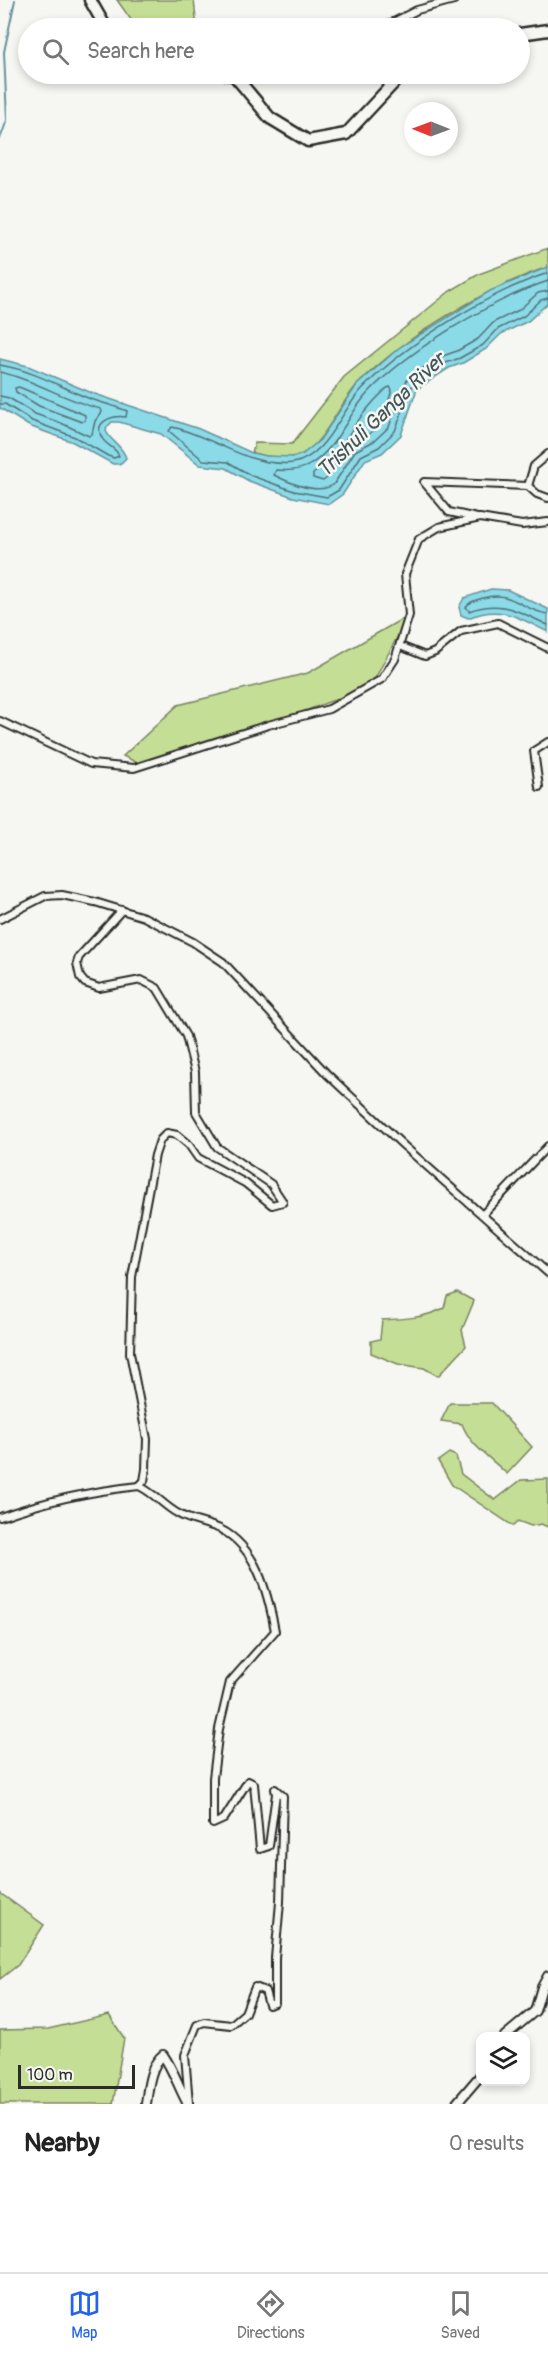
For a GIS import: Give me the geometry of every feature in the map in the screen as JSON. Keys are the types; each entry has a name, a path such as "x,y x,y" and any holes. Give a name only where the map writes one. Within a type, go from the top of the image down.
{"main road":[{"path":"90,0 100,18"},
{"path":"530,32 548,30"},
{"path":"242,84 270,118 308,141 346,134 393,84"}],"street":[{"path":"401,18 417,10 454,0"},
{"path":"528,486 534,466 548,454"},
{"path":"548,498 537,494 528,486 424,482 449,512 522,525 548,522"},
{"path":"0,721 91,764 134,768 268,724 329,709 382,679 395,659 409,615 405,574 419,539 440,527 480,518"},
{"path":"400,646 425,656 435,652 461,631 498,623 548,648"},
{"path":"539,787 534,751 548,742"},
{"path":"0,919 45,896 62,895 144,917 170,928 223,962 327,1074 404,1146 548,1273"},
{"path":"122,910 79,957 80,977 86,983 99,988 141,980 157,988 186,1036 195,1072 196,1112 217,1147 271,1184 283,1202 272,1205 245,1183 198,1158 189,1145 177,1135 167,1133 160,1140 155,1155 132,1277 130,1353 147,1439 146,1469 144,1480 139,1486"},
{"path":"483,1214 548,1146"},
{"path":"0,1517 62,1499 109,1489 139,1486 150,1491 178,1514 220,1529 238,1540 262,1577 269,1596 275,1631 230,1682 219,1729 212,1810 213,1824 224,1819 248,1781 254,1784 260,1849 268,1846 275,1789 283,1796 280,1902 275,1958 276,2003 269,2005 266,1991 255,1987 245,2013 231,2025 204,2022 197,2025 185,2055 189,2104"},
{"path":"511,2032 535,2011 548,1976"},
{"path":"146,2104 152,2075 158,2060 163,2055 173,2070 178,2087 189,2104"},
{"path":"456,2104 476,2081"}],"green space":[{"path":"117,0 194,0 196,18 130,18"},
{"path":"548,248 548,267 498,288 447,316 377,366 351,392 325,432 310,449 290,457 252,453 255,443 292,444 344,377 450,291 479,274"},
{"path":"409,615 371,686 268,725 142,765 123,756 178,705 308,673"},
{"path":"457,1292 474,1301 462,1330 466,1346 438,1376 424,1368 398,1364 371,1353 371,1341 380,1339 382,1320 429,1314 444,1308 447,1296"},
{"path":"450,1403 492,1403 532,1447 507,1474 470,1439 462,1424 441,1421"},
{"path":"449,1453 456,1456 461,1474 495,1500 521,1480 548,1479 548,1527 541,1524 531,1526 518,1521 513,1526 452,1485 438,1461"},
{"path":"0,1893 44,1925 18,1965 0,1979"},
{"path":"109,2015 124,2038 113,2104 0,2104 0,2030 48,2029"}],"water":[{"name":"Trishuli Ganga River","path":"548,267 548,303 528,321 501,334 486,349 463,363 449,368 417,389 401,435 382,453 365,460 343,494 329,504 293,497 249,481 226,468 200,465 161,434 119,422 112,422 106,431 126,458 120,464 113,464 73,442 29,426 0,408 0,359 28,366 92,393 199,429 252,453 294,457 303,454 320,440 357,385 400,347 490,291"},
{"path":"491,589 508,590 548,609 548,632 509,614 490,612 468,618 461,615 459,607 464,598"}],"waterway":[{"path":"0,139 7,120 4,52 15,0"}]}
